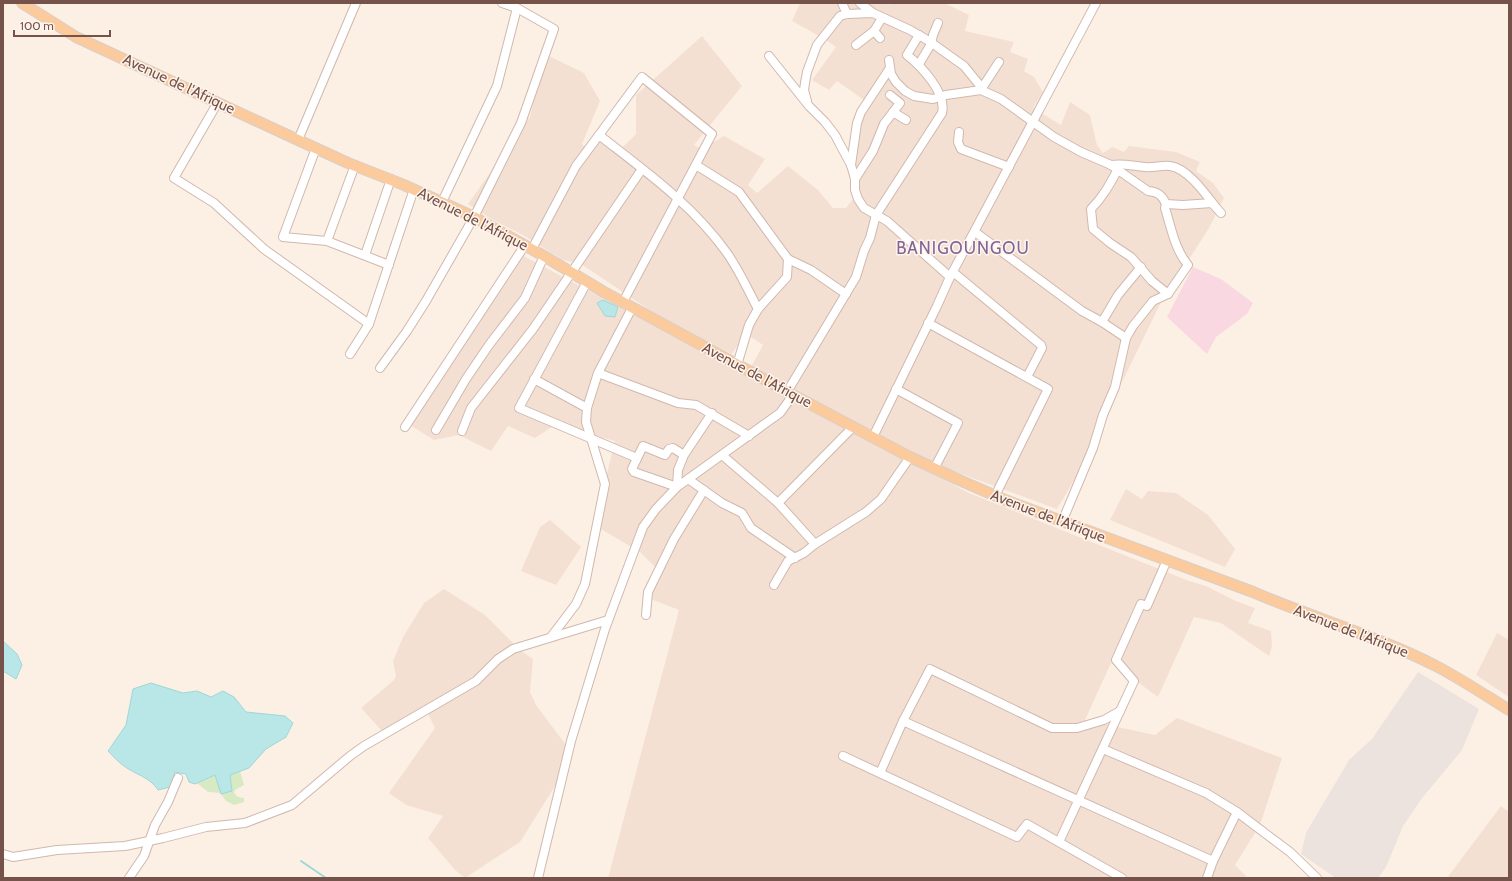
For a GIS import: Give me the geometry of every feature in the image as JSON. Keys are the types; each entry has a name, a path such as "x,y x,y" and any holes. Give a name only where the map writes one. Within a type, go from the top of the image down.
{"main road":[{"name":"Avenue de l'Afrique","path":"22,3 76,37 298,140 414,189 474,217 529,247 632,308 910,457 995,496 1378,640 1437,666 1509,710"}],"street":[{"path":"298,140 356,3"},
{"path":"380,368 407,331 426,301 474,217 521,123 554,29 517,8 502,3"},
{"path":"842,3 847,14"},
{"path":"860,3 882,18 919,35 964,66 981,89 1000,99 1033,123 1081,152 1114,167 1148,191 1161,195 1166,204 1165,208 1173,236 1184,260 1188,265 1168,294 1153,301 1133,326 1126,338 1115,387 1103,415 1093,448 1062,522"},
{"path":"873,437 951,274 975,232 1096,3"},
{"path":"442,202 497,86 517,8"},
{"path":"809,106 805,96 804,83 806,72 817,45 840,16 847,14 873,13"},
{"path":"856,45 874,31 882,18"},
{"path":"918,64 932,44 933,35 938,23"},
{"path":"874,31 880,38"},
{"path":"538,878 571,741 608,620 643,527 656,509 677,487 780,413 856,277 876,215 942,113 943,108 940,97 934,85 918,64 907,55 919,35"},
{"path":"769,56 809,106 825,122 835,135 851,165 855,179 855,190 858,199 864,208 887,221 1041,345 1042,347 1040,353 1027,377"},
{"path":"851,165 857,123 861,112 890,64 896,82 905,91 914,96 929,99 959,92 981,89 999,62"},
{"path":"405,427 529,247 576,166 642,77 712,134 623,302"},
{"path":"855,179 873,152 884,124 900,103 890,95"},
{"path":"218,102 174,178 214,203 264,249 369,324"},
{"path":"893,112 906,120"},
{"path":"959,132 958,142 961,149 1009,167"},
{"path":"599,136 678,198 705,226 726,252 742,276 758,309"},
{"path":"316,148 284,236 327,241 389,265"},
{"path":"1168,294 1152,281 1131,257 1093,229 1091,209 1099,202 1106,192 1114,167 1120,163 1148,167 1174,167 1196,183 1221,213"},
{"path":"327,241 355,165"},
{"path":"696,165 739,192 788,259 811,270 846,294"},
{"path":"462,431 471,408 533,328 642,169"},
{"path":"365,255 391,180"},
{"path":"350,354 369,324 414,189"},
{"path":"1166,204 1183,205 1209,203 1214,205"},
{"path":"975,232 1082,311 1126,338"},
{"path":"436,430 466,379 489,345 526,298 544,256"},
{"path":"738,365 748,325 758,309 787,277 788,259"},
{"path":"1102,322 1118,295 1141,267"},
{"path":"587,282 519,408 637,458"},
{"path":"551,637 576,604 585,584 605,484 586,422 587,408 598,374 632,308"},
{"path":"928,323 1048,389 995,496"},
{"path":"598,374 678,403 696,405 750,436"},
{"path":"534,379 587,408"},
{"path":"896,389 958,423 934,468"},
{"path":"677,487 678,470 684,455 712,413"},
{"path":"778,503 853,426"},
{"path":"677,487 634,472 632,469 643,446 665,455 669,449 673,448 684,455"},
{"path":"722,455 778,503 815,544"},
{"path":"774,585 788,561 804,553 815,544 866,512 881,500 910,457"},
{"path":"688,479 722,503 742,513 751,528 795,558"},
{"path":"646,615 648,592 674,539 704,490"},
{"path":"1059,842 1134,681 1116,660 1141,604 1147,606 1166,560"},
{"path":"3,854 13,857 57,850 125,846 206,827 245,823 292,805 364,746 476,681 498,659 513,649 608,620"},
{"path":"880,773 903,721 930,669 1052,728 1077,728 1104,720 1120,710"},
{"path":"903,721 1212,861"},
{"path":"1103,749 1206,793 1237,812 1290,852 1317,878"},
{"path":"843,756 1018,837 1027,824 1122,878"},
{"path":"129,878 144,856 149,841 178,778"},
{"path":"1206,878 1212,861 1237,812"}],"shaded area":[{"path":"800,3 887,3 889,5 891,3 944,3 969,15 965,31 1014,42 1010,52 1028,59 1024,71 1034,77 1043,92 1033,108 1061,125 1070,102 1090,115 1097,145 1103,153 1112,147 1124,152 1129,146 1176,152 1200,162 1196,171 1213,183 1224,198 1209,228 1164,296 1091,446 1089,455 1057,509 940,466 751,367 763,345 745,333 732,354 672,325 581,264 563,260 523,235 493,220 468,204 530,117 545,54 584,73 600,101 582,144 590,151 602,136 621,149 636,134 636,95 702,36 742,86 694,145 702,149 724,136 765,159 748,185 757,193 788,166 818,190 833,208 846,208 859,191 854,162 859,128 868,103 837,81 829,90 812,80 836,47 792,21"},
{"path":"518,253 969,493 1189,581 1206,586 1236,601 1255,608 1248,623 1271,631 1272,647 1269,656 1221,623 1194,617 1158,697 1111,663 1085,720 1155,735 1177,718 1282,758 1260,825 1235,865 1248,878 608,878 679,610 643,596 655,567 640,552 594,525 615,441 555,425 535,438 508,426 491,451 459,435 434,440 405,422"},
{"path":"1193,267 1221,279 1253,303 1247,314 1216,337 1207,354 1167,317"},
{"path":"1126,489 1142,499 1148,491 1176,493 1208,515 1235,549 1225,567 1110,520"},
{"path":"550,520 581,547 556,585 521,571 540,527"},
{"path":"444,589 485,615 520,650 533,659 530,693 536,705 566,745 557,783 520,842 465,878 455,870 428,838 443,816 406,805 389,793 435,728 424,706 382,731 361,708 394,680 396,676 393,661 403,637 424,603"},
{"path":"1497,633 1509,640 1509,697 1476,675"},
{"path":"1418,672 1479,709 1462,750 1422,798 1403,826 1386,867 1378,878 1336,878 1301,854 1306,833 1349,760 1372,739"},
{"path":"1501,806 1509,812 1509,878 1447,878"}],"green space":[{"path":"240,771 244,785 235,790 234,793 238,797 244,798 244,802 234,805 226,801 221,794 232,791 230,775"},
{"path":"215,775 221,793 208,792 197,783"}],"water":[{"path":"603,300 618,307 615,317 605,316 597,303"},
{"path":"3,641 17,654 22,665 16,679 3,671"},
{"path":"151,683 183,693 197,691 211,697 223,691 234,697 246,712 285,716 293,723 286,737 266,749 249,768 230,775 232,791 221,794 215,775 195,784 189,782 186,774 175,772 170,787 158,790 151,782 122,764 108,751 126,725 133,689"}],"waterway":[{"path":"301,861 326,878"}],"district":[{"name":"BANIGOUNGOU","path":"963,248"}]}
